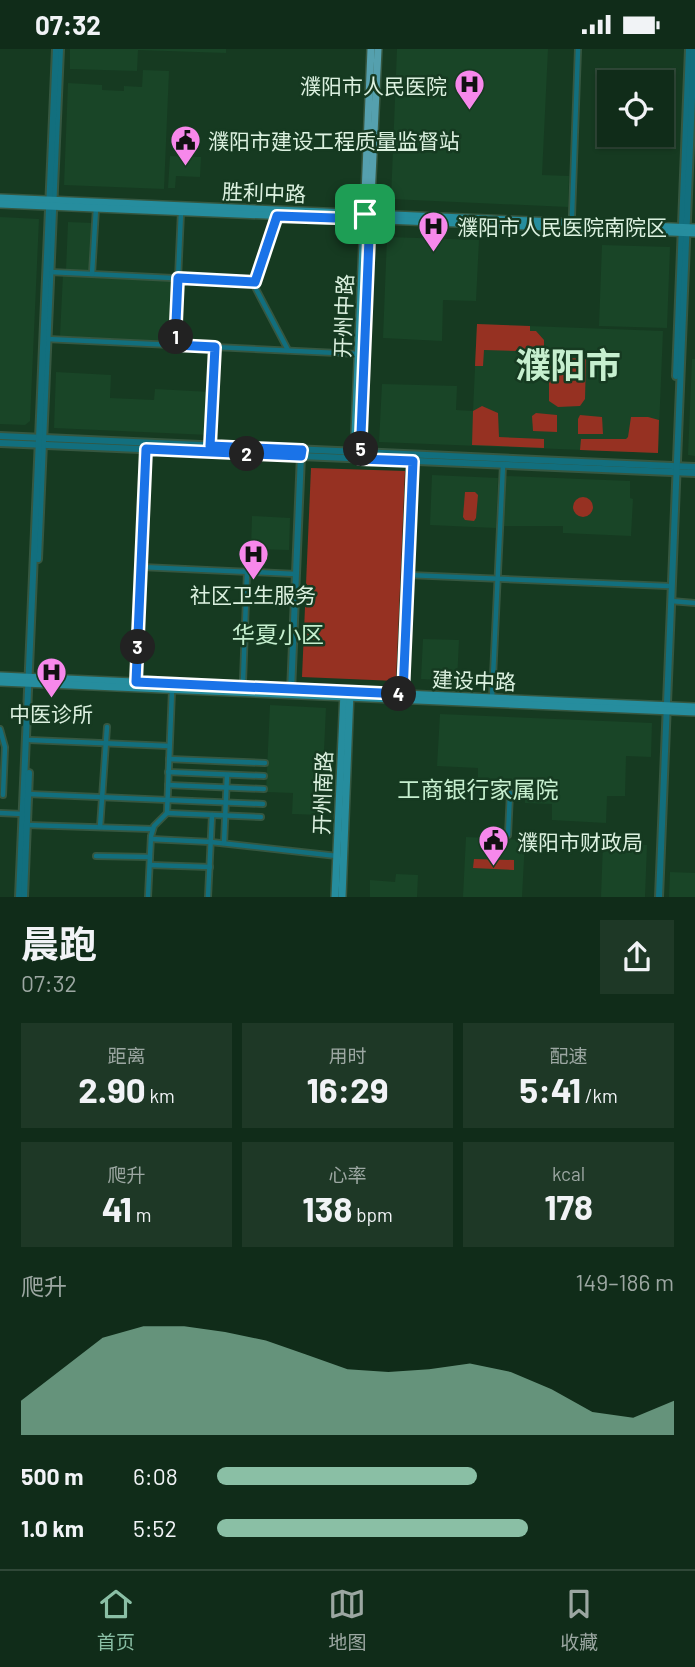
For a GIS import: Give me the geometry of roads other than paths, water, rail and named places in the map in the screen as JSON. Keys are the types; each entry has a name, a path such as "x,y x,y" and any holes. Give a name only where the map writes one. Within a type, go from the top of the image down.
{"main road":[{"name":"开州中路","path":"357,455 372,49"},
{"name":"开州中路","path":"357,455 359,354 378,49"},
{"name":"胜利中路","path":"0,198 96,208 367,217"},
{"name":"胜利中路","path":"0,204 51,203 688,230"},
{"name":"建设中路","path":"0,676 172,689 695,709"},
{"name":"建设中路","path":"0,682 136,682 291,692"},
{"name":"开州南路","path":"335,897 347,694"},
{"name":"开州南路","path":"342,897 347,694"},
{"name":"建设中路","path":"403,697 492,698 665,708"}],"street":[{"path":"21,897 58,49"},
{"path":"572,215 578,49"},
{"path":"665,708 668,586 693,128 695,55 692,49"},
{"path":"688,230 692,49"},
{"path":"41,441 51,203"},
{"path":"92,274 96,208"},
{"path":"175,345 181,211"},
{"path":"277,216 255,287 288,351"},
{"path":"50,272 255,282"},
{"path":"47,339 359,354"},
{"path":"210,446 215,347"},
{"path":"0,436 146,449 357,455 675,469 695,473"},
{"path":"0,443 41,441 210,446 302,453"},
{"path":"136,682 146,449"},
{"path":"291,692 302,453"},
{"path":"413,458 503,465 675,469 695,467"},
{"path":"403,697 413,458"},
{"path":"492,698 503,465"},
{"path":"657,897 675,469"},
{"path":"141,568 296,574"},
{"path":"243,681 247,572"},
{"path":"408,575 668,586"},
{"path":"671,601 695,603"},
{"path":"21,897 27,825 31,680"},
{"path":"148,897 152,829 167,813 172,689"},
{"path":"100,827 107,727"},
{"path":"0,729 5,747 3,795"},
{"path":"30,740 170,746"},
{"path":"169,759 265,763"},
{"path":"168,772 264,776"},
{"path":"224,843 227,775"},
{"path":"168,785 264,789"},
{"path":"508,835 510,793"},
{"path":"28,794 263,804"},
{"path":"0,813 23,814"},
{"path":"167,813 261,817"},
{"path":"208,897 212,815"},
{"path":"27,825 152,829"},
{"path":"151,839 224,843 337,856"},
{"path":"96,856 150,857"},
{"path":"150,865 209,867"}],"place":[{"name":"濮阳市人民医院","path":"470,112"},
{"name":"濮阳市建设工程质量监督站","path":"185,167"},
{"name":"濮阳市人民医院南院区","path":"434,253"},
{"name":"社区卫生服务","path":"253,581"},
{"name":"中医诊所","path":"51,700"},
{"name":"濮阳市财政局","path":"494,868"}],"district":[{"name":"濮阳市","path":"568,364"},
{"name":"华夏小区","path":"278,634"},
{"name":"工商银行家属院","path":"478,789"}]}
